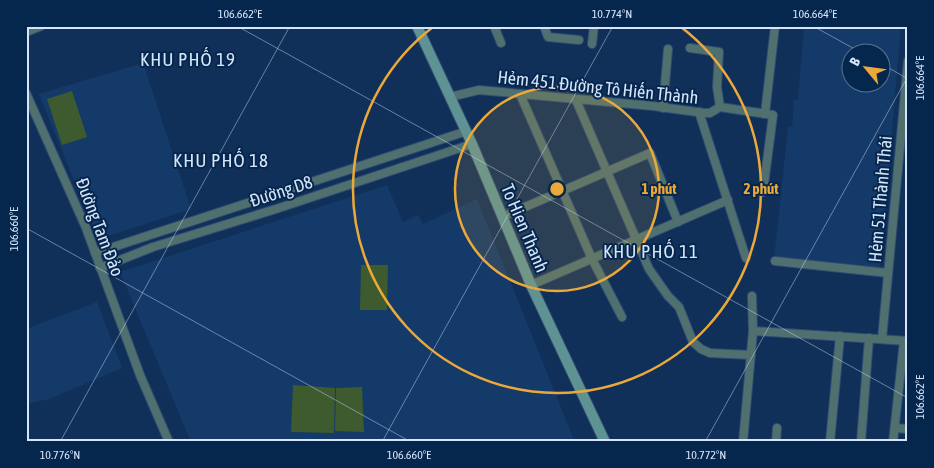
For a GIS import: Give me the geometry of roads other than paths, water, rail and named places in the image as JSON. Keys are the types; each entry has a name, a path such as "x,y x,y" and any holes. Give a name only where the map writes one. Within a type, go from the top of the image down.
{"main road":[{"name":"To Hien Thanh","path":"417,26 472,144 531,285 605,442"}],"street":[{"path":"26,32 41,26"},
{"path":"494,26 502,43"},
{"path":"544,26 548,37 579,40"},
{"path":"592,44 594,26"},
{"path":"763,192 775,26"},
{"path":"690,48 719,52 717,87 720,107"},
{"path":"663,108 668,49"},
{"name":"Hẻm 51 Thành Thái","path":"882,339 908,61"},
{"name":"Hẻm 451 Đường Tô Hiến Thành","path":"450,97 479,90 710,113 720,107 769,114"},
{"name":"Đường Tam Đảo","path":"26,93 74,199 140,375 169,442"},
{"path":"520,94 592,259 622,317"},
{"path":"576,100 649,269 683,314 694,342 701,350 710,353 751,355"},
{"path":"699,112 746,258"},
{"name":"Đường D8","path":"95,253 466,131"},
{"name":"Đường D8","path":"100,268 153,247 276,209 472,144"},
{"path":"502,217 650,153 678,222"},
{"path":"271,196 276,209"},
{"path":"531,285 728,200"},
{"path":"150,236 153,247"},
{"path":"774,261 888,273"},
{"path":"743,442 753,331 752,296"},
{"path":"753,331 906,341 893,442"},
{"path":"830,442 840,336"},
{"path":"861,442 869,338"},
{"path":"776,442 777,428"},
{"path":"894,428 908,429"}],"district":[{"name":"KHU PHỐ 19","path":"188,59"},
{"name":"KHU PHỐ 18","path":"221,160"},
{"name":"KHU PHỐ 11","path":"651,251"}]}
